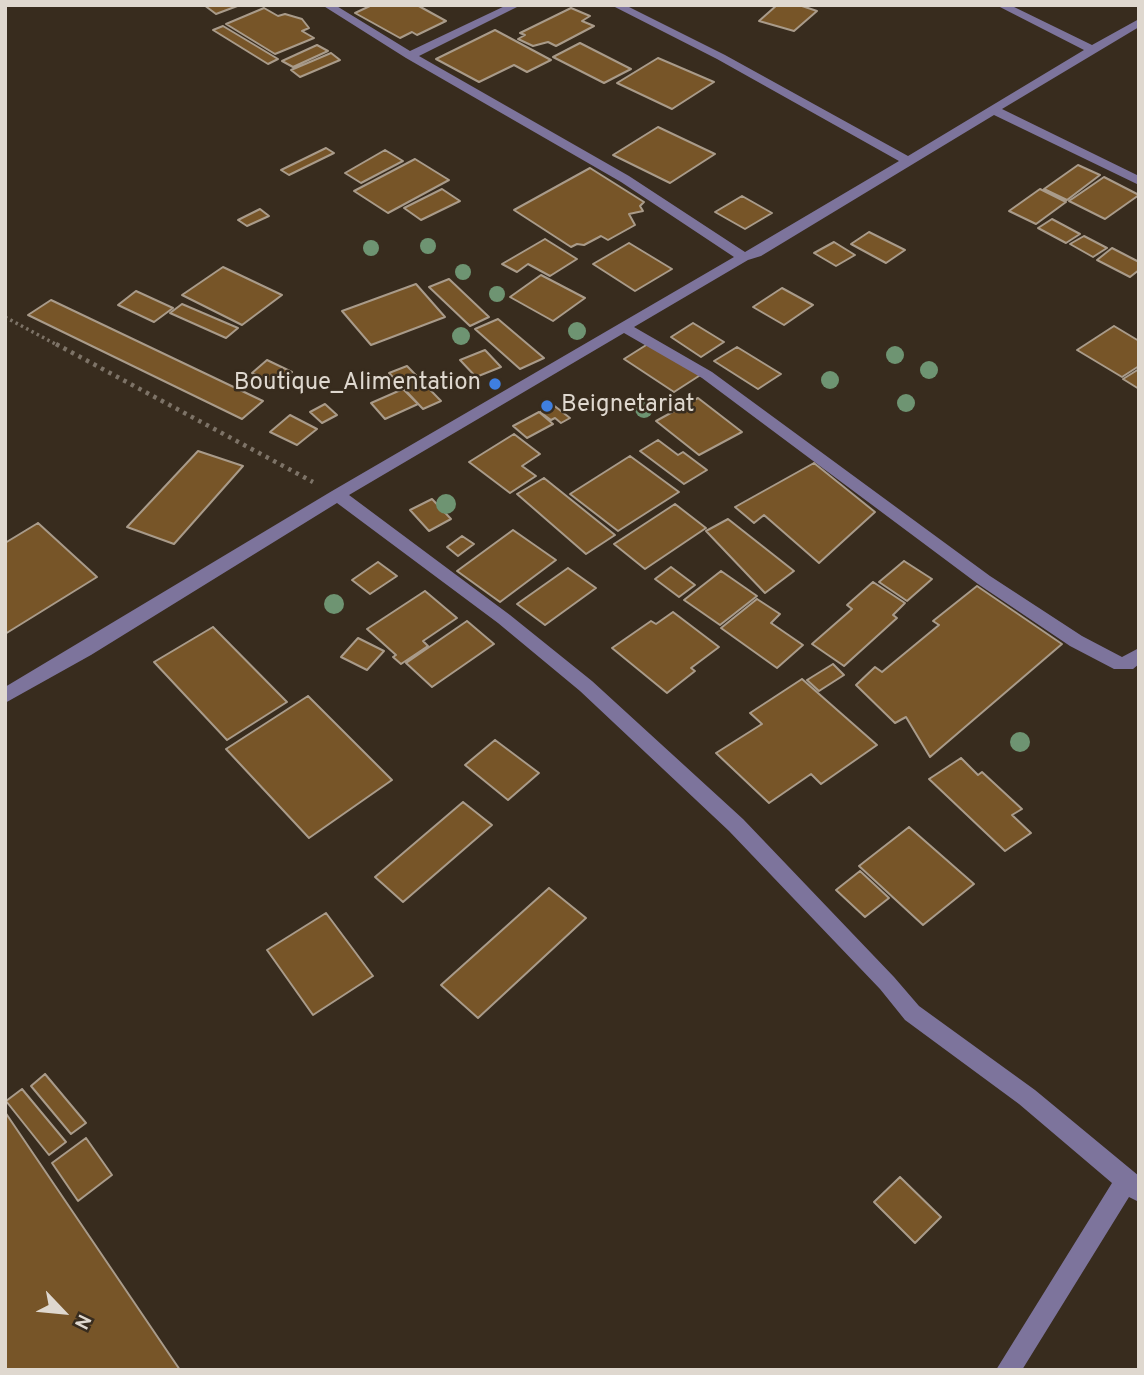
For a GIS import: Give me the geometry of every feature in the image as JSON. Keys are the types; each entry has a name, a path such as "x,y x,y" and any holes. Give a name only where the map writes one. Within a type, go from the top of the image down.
{"street":[{"path":"327,5 410,56 625,179 743,257"},
{"path":"410,56 516,5"},
{"path":"616,5 721,57 906,160"},
{"path":"1001,5 1093,50"},
{"path":"5,696 338,495 743,257 756,253 906,160 1139,22"},
{"path":"992,109 1139,181"},
{"path":"624,327 707,375 984,580 1076,641 1120,664 1127,664 1139,654"},
{"path":"338,495 504,619 586,685 736,825 887,983 912,1013 1027,1097 1132,1187 1007,1370"}],"path":[{"path":"5,317 338,495"}],"building":[{"path":"204,5 240,5 216,14"},
{"path":"372,5 417,5 446,21 417,35 412,32 400,38 355,13"},
{"path":"777,5 799,5 817,11 794,31 759,21"},
{"path":"264,8 278,16 285,14 302,19 309,28 302,31 314,38 275,54 226,24"},
{"path":"571,8 590,16 582,21 594,26 556,46 548,42 533,46 518,39 525,35 520,33"},
{"path":"223,26 278,59 268,64 213,30"},
{"path":"495,30 551,60 527,72 514,65 479,82 436,59"},
{"path":"580,43 631,69 604,83 553,57"},
{"path":"317,45 328,51 293,67 282,61"},
{"path":"331,53 340,60 300,77 291,70"},
{"path":"658,58 714,82 672,109 617,83"},
{"path":"658,127 715,154 670,183 613,155"},
{"path":"326,148 334,153 289,175 281,170"},
{"path":"385,150 403,161 361,183 345,173"},
{"path":"415,159 449,180 388,213 354,191"},
{"path":"1078,165 1100,175 1067,200 1044,189"},
{"path":"590,168 644,202 640,206 643,211 629,214 635,225 608,240 601,236 584,245 571,247 514,210"},
{"path":"1104,177 1139,195 1105,219 1069,201"},
{"path":"442,189 460,201 421,220 404,208"},
{"path":"1040,189 1066,202 1036,224 1009,211"},
{"path":"742,196 772,213 745,229 715,212"},
{"path":"260,209 269,216 247,226 238,220"},
{"path":"1052,219 1080,234 1066,243 1038,228"},
{"path":"869,232 905,250 886,263 851,244"},
{"path":"1084,236 1107,248 1093,257 1070,244"},
{"path":"545,239 577,259 550,276 528,264 517,272 502,264"},
{"path":"834,242 855,255 836,266 814,253"},
{"path":"629,243 672,269 635,291 593,264"},
{"path":"1112,248 1139,262 1139,270 1130,277 1097,260"},
{"path":"223,267 282,295 242,325 182,295"},
{"path":"541,275 585,298 553,321 510,297"},
{"path":"449,279 489,317 470,326 429,287"},
{"path":"416,284 445,317 371,345 342,311"},
{"path":"782,288 813,305 784,325 753,307"},
{"path":"136,291 173,308 154,322 118,305"},
{"path":"51,300 263,401 242,419 28,315"},
{"path":"182,304 238,328 226,338 170,313"},
{"path":"498,319 544,358 520,369 475,329"},
{"path":"693,323 724,342 701,357 671,337"},
{"path":"1114,326 1139,341 1139,366 1122,377 1077,350"},
{"path":"651,342 702,374 674,392 624,359"},
{"path":"737,347 781,374 758,389 714,361"},
{"path":"485,350 501,367 476,377 460,360"},
{"path":"267,360 292,372 277,385 252,373"},
{"path":"407,366 441,401 423,409 389,373"},
{"path":"1139,369 1139,389 1123,379"},
{"path":"403,389 418,404 385,419 371,403"},
{"path":"698,398 742,432 699,455 656,421"},
{"path":"325,404 337,415 322,423 310,412"},
{"path":"552,404 570,418 561,423 540,412"},
{"path":"539,412 553,424 527,438 513,426"},
{"path":"290,415 317,429 297,445 270,432"},
{"path":"514,434 540,454 522,466 536,476 510,493 469,462"},
{"path":"658,440 678,455 683,452 707,470 684,484 640,451"},
{"path":"198,451 243,466 174,544 127,527"},
{"path":"630,456 679,492 618,531 570,494"},
{"path":"814,463 875,512 819,563 764,515 754,523 735,507"},
{"path":"544,478 615,535 586,554 517,494"},
{"path":"432,499 451,519 429,531 410,510"},
{"path":"675,504 706,528 645,569 614,544"},
{"path":"728,519 794,571 765,593 706,531"},
{"path":"38,523 97,577 5,634 5,543"},
{"path":"513,530 556,560 500,602 457,571"},
{"path":"462,536 474,544 458,556 447,547"},
{"path":"904,561 932,579 907,601 879,582"},
{"path":"378,562 397,576 370,594 352,580"},
{"path":"671,567 695,585 679,597 655,579"},
{"path":"568,568 596,588 545,625 517,604"},
{"path":"721,571 757,596 720,625 684,600"},
{"path":"873,582 905,603 893,615 897,618 844,666 812,644 852,609 847,605"},
{"path":"977,586 1062,644 930,757 906,717 895,723 856,685 875,667 882,672 939,625 933,621"},
{"path":"425,591 457,618 423,641 428,646 401,664 393,657 396,655 367,629"},
{"path":"757,599 780,614 771,623 803,645 777,668 721,628"},
{"path":"673,612 719,647 691,668 695,671 667,693 612,648 651,621 656,624"},
{"path":"467,621 494,644 432,687 406,663"},
{"path":"213,627 287,702 227,740 154,662"},
{"path":"358,638 384,651 367,670 341,657"},
{"path":"833,664 844,675 819,691 807,680"},
{"path":"802,679 877,745 821,784 811,774 769,803 716,753 762,724 750,713"},
{"path":"308,696 392,780 309,838 226,749"},
{"path":"495,740 539,773 508,800 465,765"},
{"path":"961,758 978,775 982,772 1022,809 1012,815 1031,833 1005,851 929,779"},
{"path":"463,802 492,825 403,902 375,877"},
{"path":"909,827 974,884 923,925 859,866"},
{"path":"860,871 889,898 865,917 836,890"},
{"path":"549,888 586,918 478,1018 441,985"},
{"path":"326,913 373,976 313,1015 267,950"},
{"path":"45,1074 86,1123 71,1134 31,1086"},
{"path":"22,1089 66,1142 49,1155 6,1101"},
{"path":"5,1112 180,1370 5,1370"},
{"path":"86,1138 112,1175 78,1201 52,1163"},
{"path":"900,1177 941,1217 915,1243 874,1202"}],"place":[{"name":"Boutique_Alimentation","path":"495,384"},
{"name":"Beignetariat","path":"547,406"}]}
